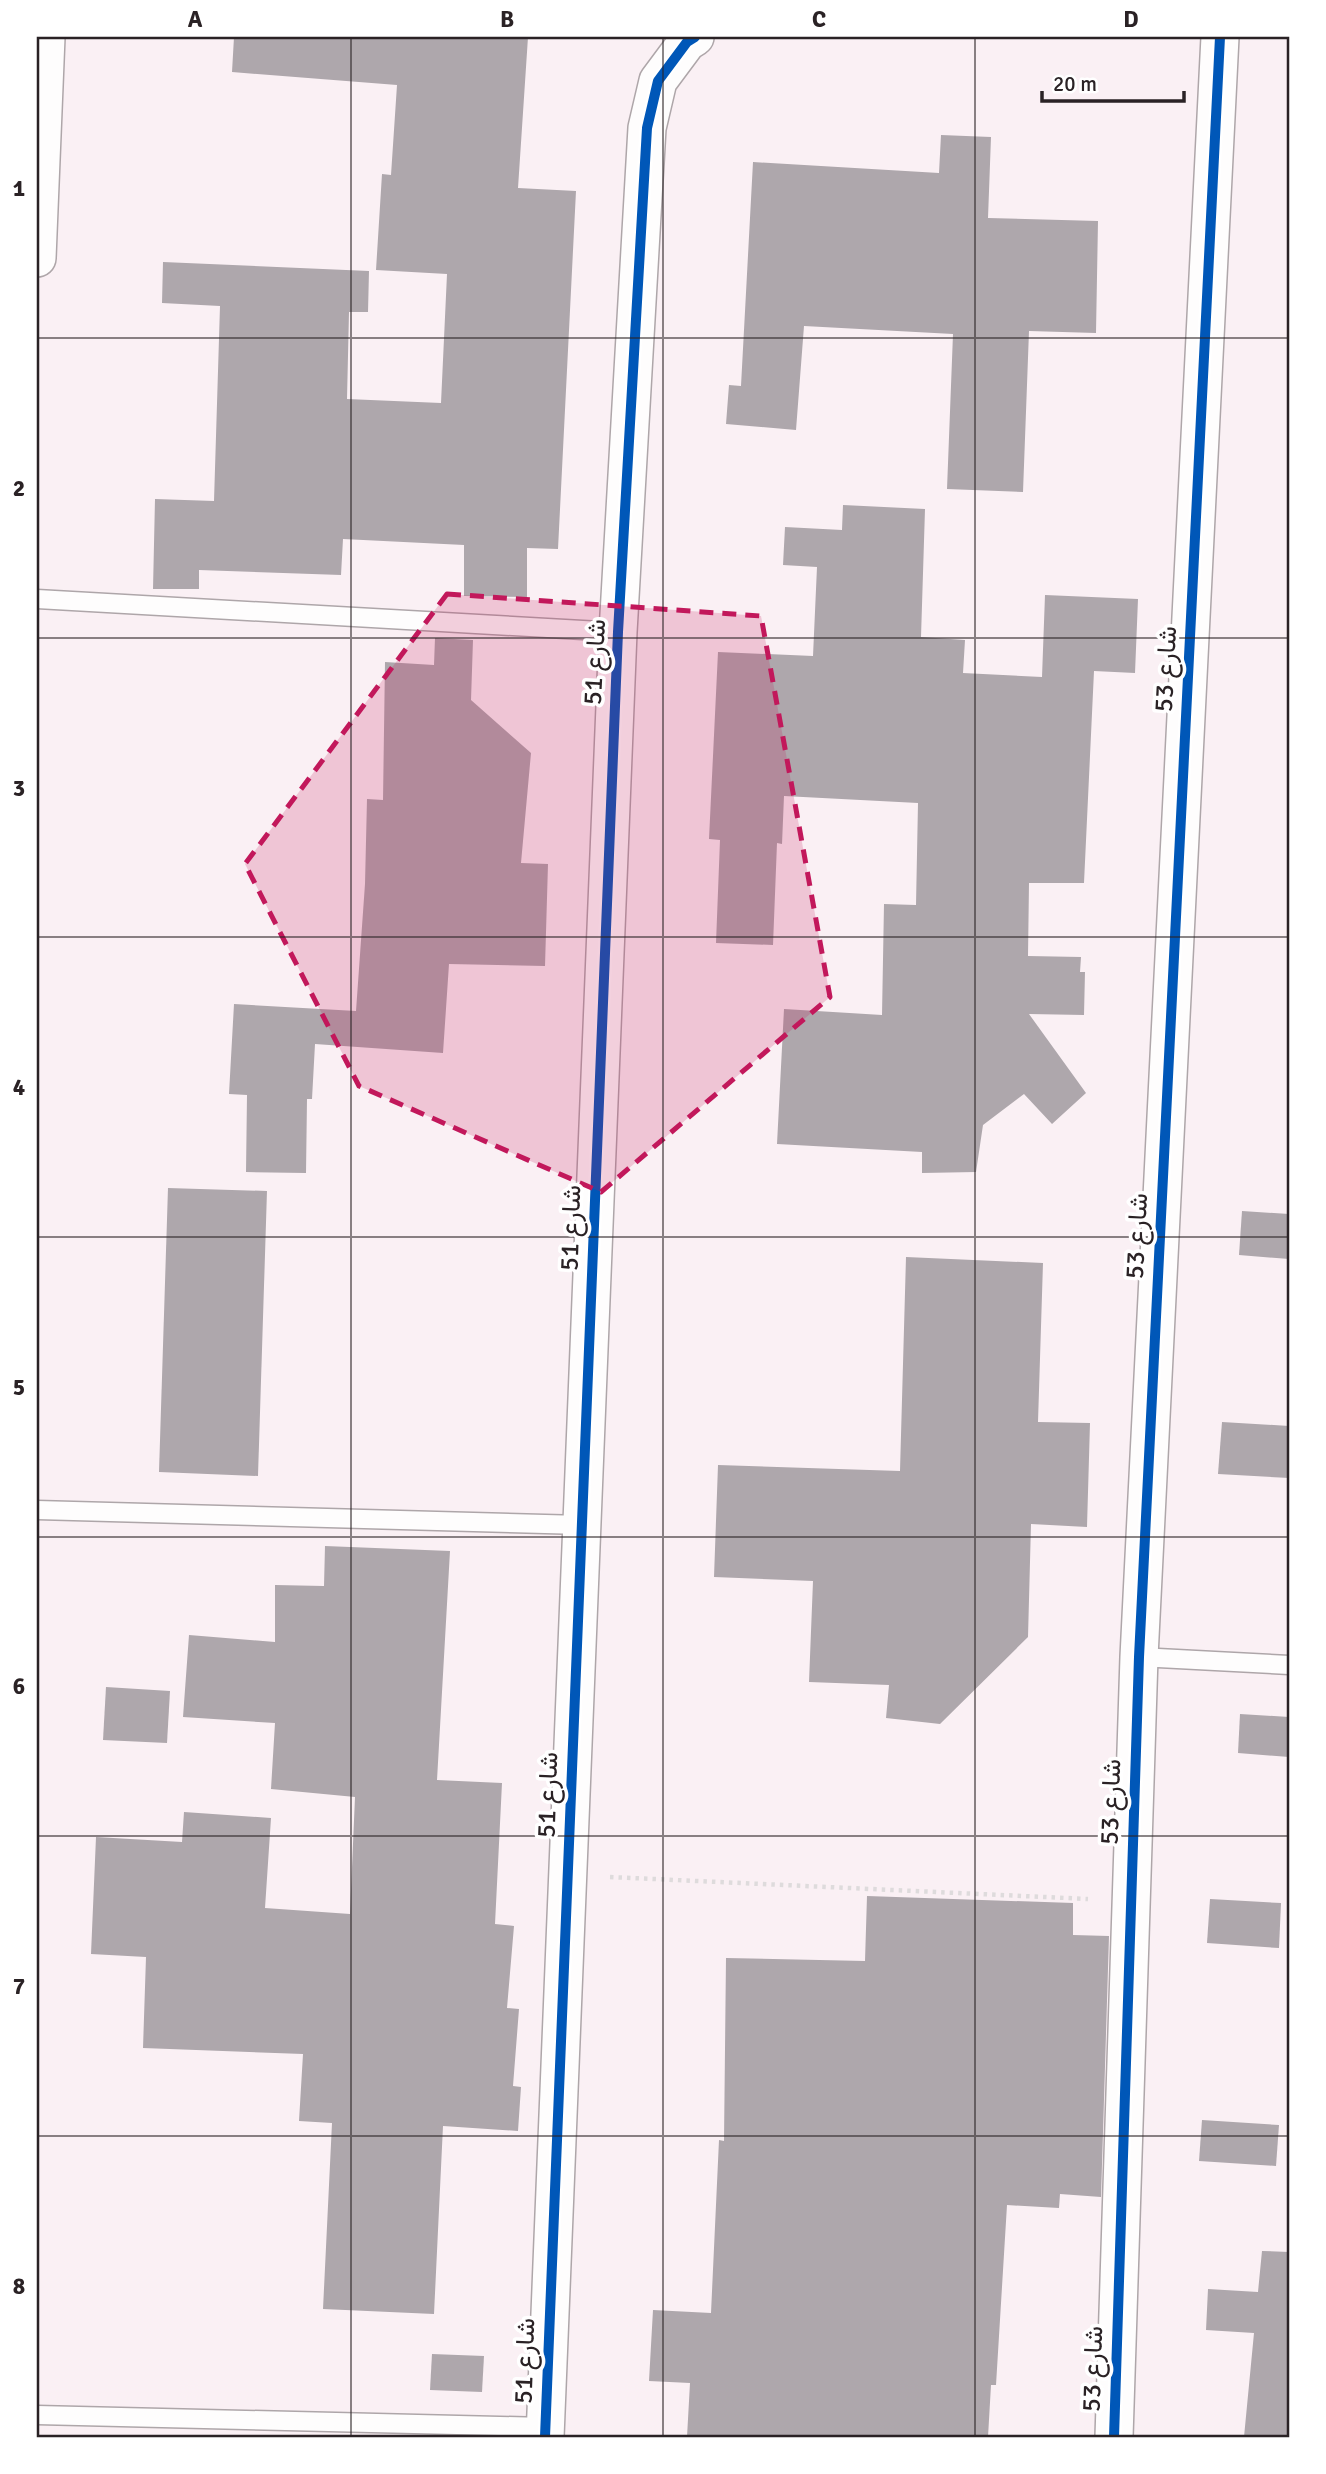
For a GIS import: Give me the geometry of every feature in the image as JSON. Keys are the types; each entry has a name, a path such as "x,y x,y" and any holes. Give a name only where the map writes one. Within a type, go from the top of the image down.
{"street":[{"path":"37,258 46,37"},
{"name":"شارع 51","path":"545,2432 618,632 647,128 658,81 687,42 695,37"},
{"name":"شارع 53","path":"1114,2437 1139,1657 1220,37"}],"lane":[{"path":"37,599 618,632"},
{"path":"37,1510 582,1525"},
{"path":"1139,1657 1289,1665"},
{"path":"37,2415 545,2432"}],"path":[{"path":"568,1875 1131,1901"}],"highlighted area":[{"path":"447,594 761,616 830,997 601,1192 359,1086 245,864"}],"building":[{"path":"234,37 528,37 518,188 576,191 558,549 527,548 527,597 464,596 464,545 343,539 341,575 199,570 199,589 153,589 155,499 214,501 220,306 162,303 163,262 369,271 368,312 349,312 347,399 441,403 447,274 376,270 382,174 391,175 397,85 232,72"},
{"path":"941,135 991,137 988,218 1098,221 1096,333 1029,331 1023,492 947,489 953,334 804,326 796,430 726,424 729,385 741,386 753,162 939,173"},
{"path":"843,505 925,509 921,637 965,640 963,673 1042,677 1045,595 1138,599 1135,673 1094,671 1084,883 1029,883 1028,956 1081,957 1080,972 1085,972 1084,1015 1029,1014 1086,1093 1052,1124 1024,1094 983,1125 976,1172 922,1173 922,1152 777,1144 784,1009 882,1015 884,904 916,905 918,803 784,796 782,844 777,843 773,945 716,943 720,840 709,839 718,652 813,656 817,567 783,565 785,527 842,530"},
{"path":"435,638 473,640 471,700 531,753 521,863 548,864 545,966 449,964 443,1053 315,1044 312,1099 307,1099 306,1173 246,1172 247,1095 229,1094 234,1004 356,1011 365,884 367,799 383,800 385,662 434,665"},
{"path":"168,1188 267,1191 258,1476 159,1472"},
{"path":"1242,1211 1289,1214 1289,1259 1239,1255"},
{"path":"906,1257 1043,1263 1038,1422 1090,1423 1087,1527 1031,1524 1028,1637 940,1724 886,1718 889,1685 809,1682 813,1581 714,1577 718,1465 900,1471"},
{"path":"1222,1422 1289,1426 1289,1478 1218,1474"},
{"path":"325,1546 450,1551 437,1780 502,1783 495,1924 514,1926 507,2008 519,2009 513,2086 521,2087 518,2131 443,2126 434,2314 323,2309 332,2123 299,2121 303,2054 143,2048 146,1957 91,1954 96,1837 182,1842 184,1812 271,1818 265,1908 350,1914 355,1797 271,1789 275,1723 183,1717 189,1635 275,1642 275,1585 324,1586"},
{"path":"106,1687 170,1691 167,1743 103,1740"},
{"path":"1240,1714 1289,1717 1289,1757 1238,1753"},
{"path":"867,1896 1073,1903 1073,1935 1109,1936 1101,2197 1060,2194 1059,2208 1007,2205 996,2385 991,2385 988,2437 687,2437 690,2383 649,2381 653,2310 711,2313 719,2140 724,2141 726,1958 865,1961"},
{"path":"1210,1899 1281,1903 1279,1948 1207,1943"},
{"path":"1202,2120 1279,2125 1276,2166 1199,2161"},
{"path":"1262,2251 1289,2252 1289,2437 1244,2437 1254,2333 1206,2330 1208,2289 1258,2292"},
{"path":"432,2354 484,2356 482,2392 430,2390"}],"cycle path":[{"path":"545,2437 618,632 647,128 658,81 687,42 695,37"},
{"path":"1114,2437 1139,1657 1220,37"}]}
